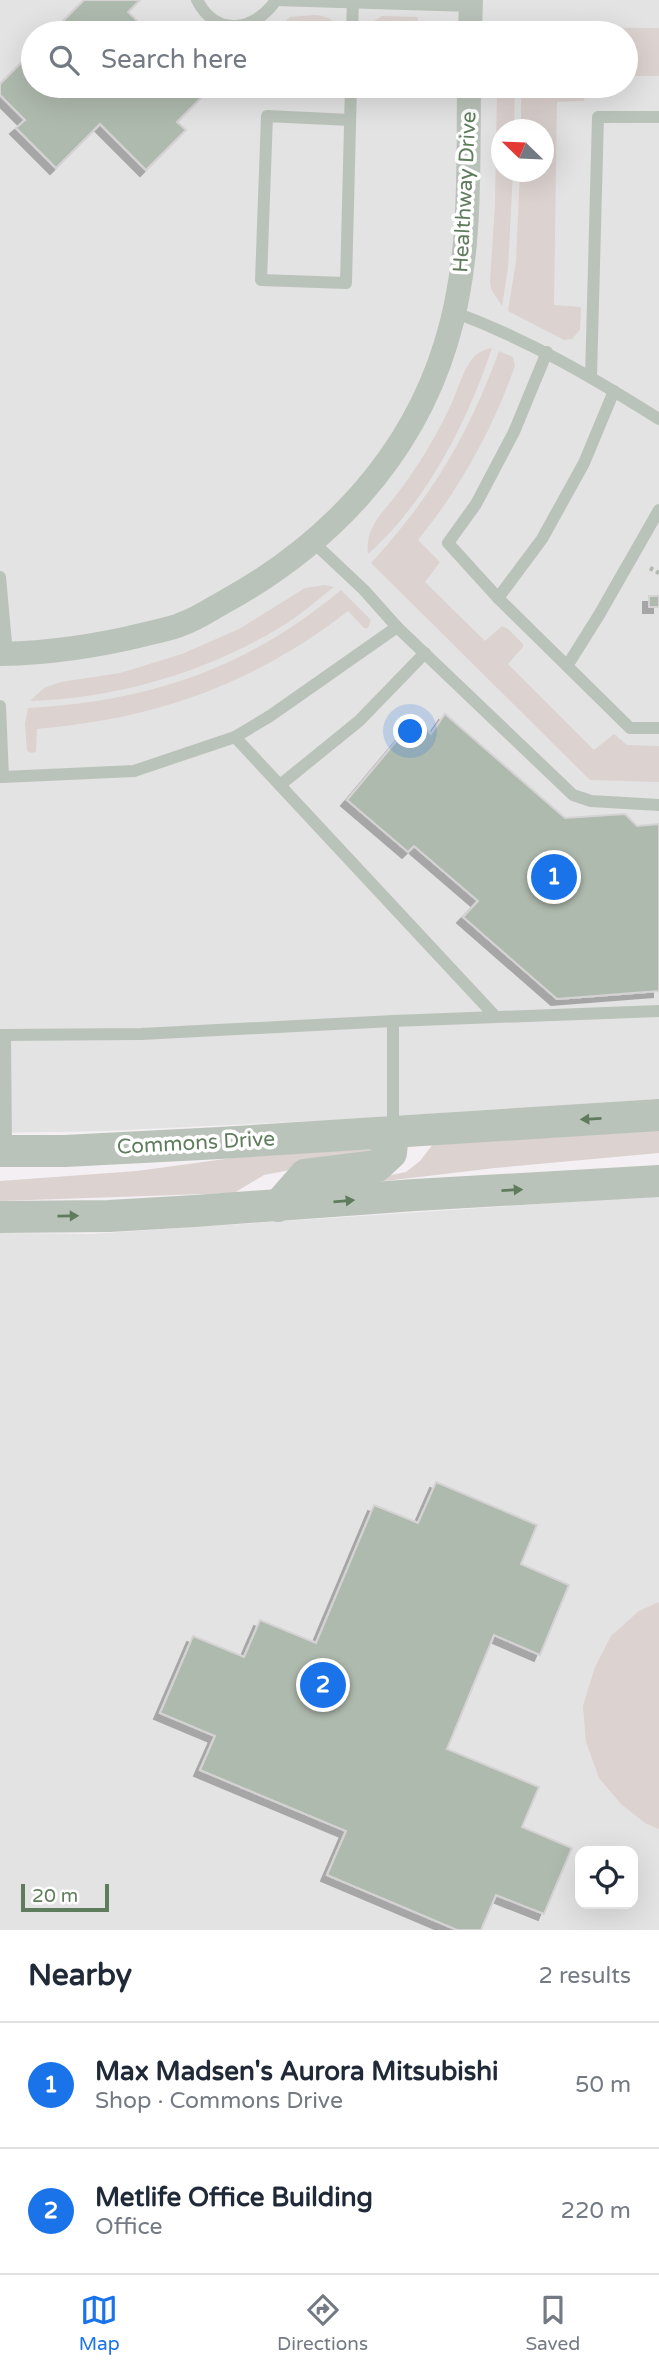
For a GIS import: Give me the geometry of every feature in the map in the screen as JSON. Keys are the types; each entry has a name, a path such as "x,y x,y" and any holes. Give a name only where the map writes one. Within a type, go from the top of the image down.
{"street":[{"path":"470,21 471,3"},
{"name":"Healthway Drive","path":"3,654 84,648 183,624 256,584 291,561 348,510 397,447 431,382 446,344 465,258 469,98"},
{"name":"Commons Drive","path":"3,1151 65,1151 659,1115"},
{"path":"278,1206 305,1175 377,1166 391,1153 393,1132"},
{"path":"0,1217 109,1216 659,1181"}],"lane":[{"path":"197,0 202,10 215,21"},
{"path":"256,21 267,13 276,0 471,3"},
{"path":"352,21 353,1"},
{"path":"350,120 267,116 261,280 346,283 351,98"},
{"path":"591,377 598,117 659,117"},
{"path":"454,312 547,352 659,419"},
{"path":"547,352 514,432 476,504 448,544 498,598 630,728 659,729"},
{"path":"498,598 548,528 584,463 614,391"},
{"path":"566,666 599,615 659,510"},
{"path":"313,542 573,795 592,801 659,805"},
{"path":"0,577 3,654"},
{"path":"0,706 1,777 134,771 235,737 270,716 397,626"},
{"path":"280,785 359,721 425,653"},
{"path":"235,737 496,1017"},
{"path":"3,1151 2,1035 141,1034 659,1011"},
{"path":"393,1021 393,1132"}],"path":[{"path":"650,568 659,573"}],"shaded area":[{"path":"0,0 659,0 659,1099 332,1120 0,1133"},
{"path":"315,15 332,21 286,21 290,17"},
{"path":"382,16 418,17 418,21 374,21"},
{"path":"638,28 659,28 659,76 638,76"},
{"path":"497,98 515,98 514,119 496,119"},
{"path":"521,98 584,98 584,101 557,102 554,305 581,307 580,330 572,339 564,340 508,311 516,261 520,182 554,182 554,119 521,119"},
{"path":"495,182 512,182 508,268 502,306 491,289"},
{"path":"492,348 470,404 443,459 409,510 368,554 369,538 374,524 430,445 470,362 479,353"},
{"path":"499,351 513,357 515,366 496,413 462,479 418,540 440,562 425,582 485,641 502,626 508,629 523,647 508,664 594,750 614,734 627,745 659,746 659,782 590,780 371,563 412,514 446,464 475,410"},
{"path":"325,585 334,587 286,624 221,658 159,680 127,688 95,695 30,701 44,688 61,682 120,673 182,654 239,629 305,588"},
{"path":"341,590 371,620 368,628 364,628 348,611 313,637 240,678 163,707 123,717 37,729 36,752 27,751 25,724 28,708 115,698 195,676 269,641"},
{"path":"659,1129 659,1153 495,1168 343,1186 406,1172 420,1161 433,1144"},
{"path":"376,1149 378,1153 264,1175 234,1193 0,1201 0,1181 137,1171 262,1154"},
{"path":"659,1196 659,1930 0,1930 0,1233 90,1234"},
{"path":"659,1602 659,1829 645,1823 621,1804 599,1778 586,1742 583,1706 595,1667 611,1636 639,1611"}],"building":[{"path":"84,0 140,0 128,12 137,21 63,21"},
{"path":"21,63 21,98 201,98 177,122 186,130 146,170 100,124 56,168 16,128 25,120 0,95 0,84"},
{"path":"649,596 659,596 659,607 649,607"},
{"path":"445,714 565,818 625,814 637,826 659,824 659,991 557,999 463,917 478,901 414,846 408,852 347,800 415,719 431,734"},
{"path":"436,1482 537,1525 521,1564 569,1585 540,1655 494,1635 447,1749 539,1787 522,1827 572,1848 544,1914 496,1895 481,1930 457,1930 327,1875 346,1831 200,1770 215,1736 160,1713 193,1636 244,1657 260,1620 316,1643 374,1505 418,1523"}],"place":[{"name":"Max Madsen's Aurora Mitsubishi","path":"554,877"},
{"name":"Metlife Office Building","path":"323,1685"}]}
